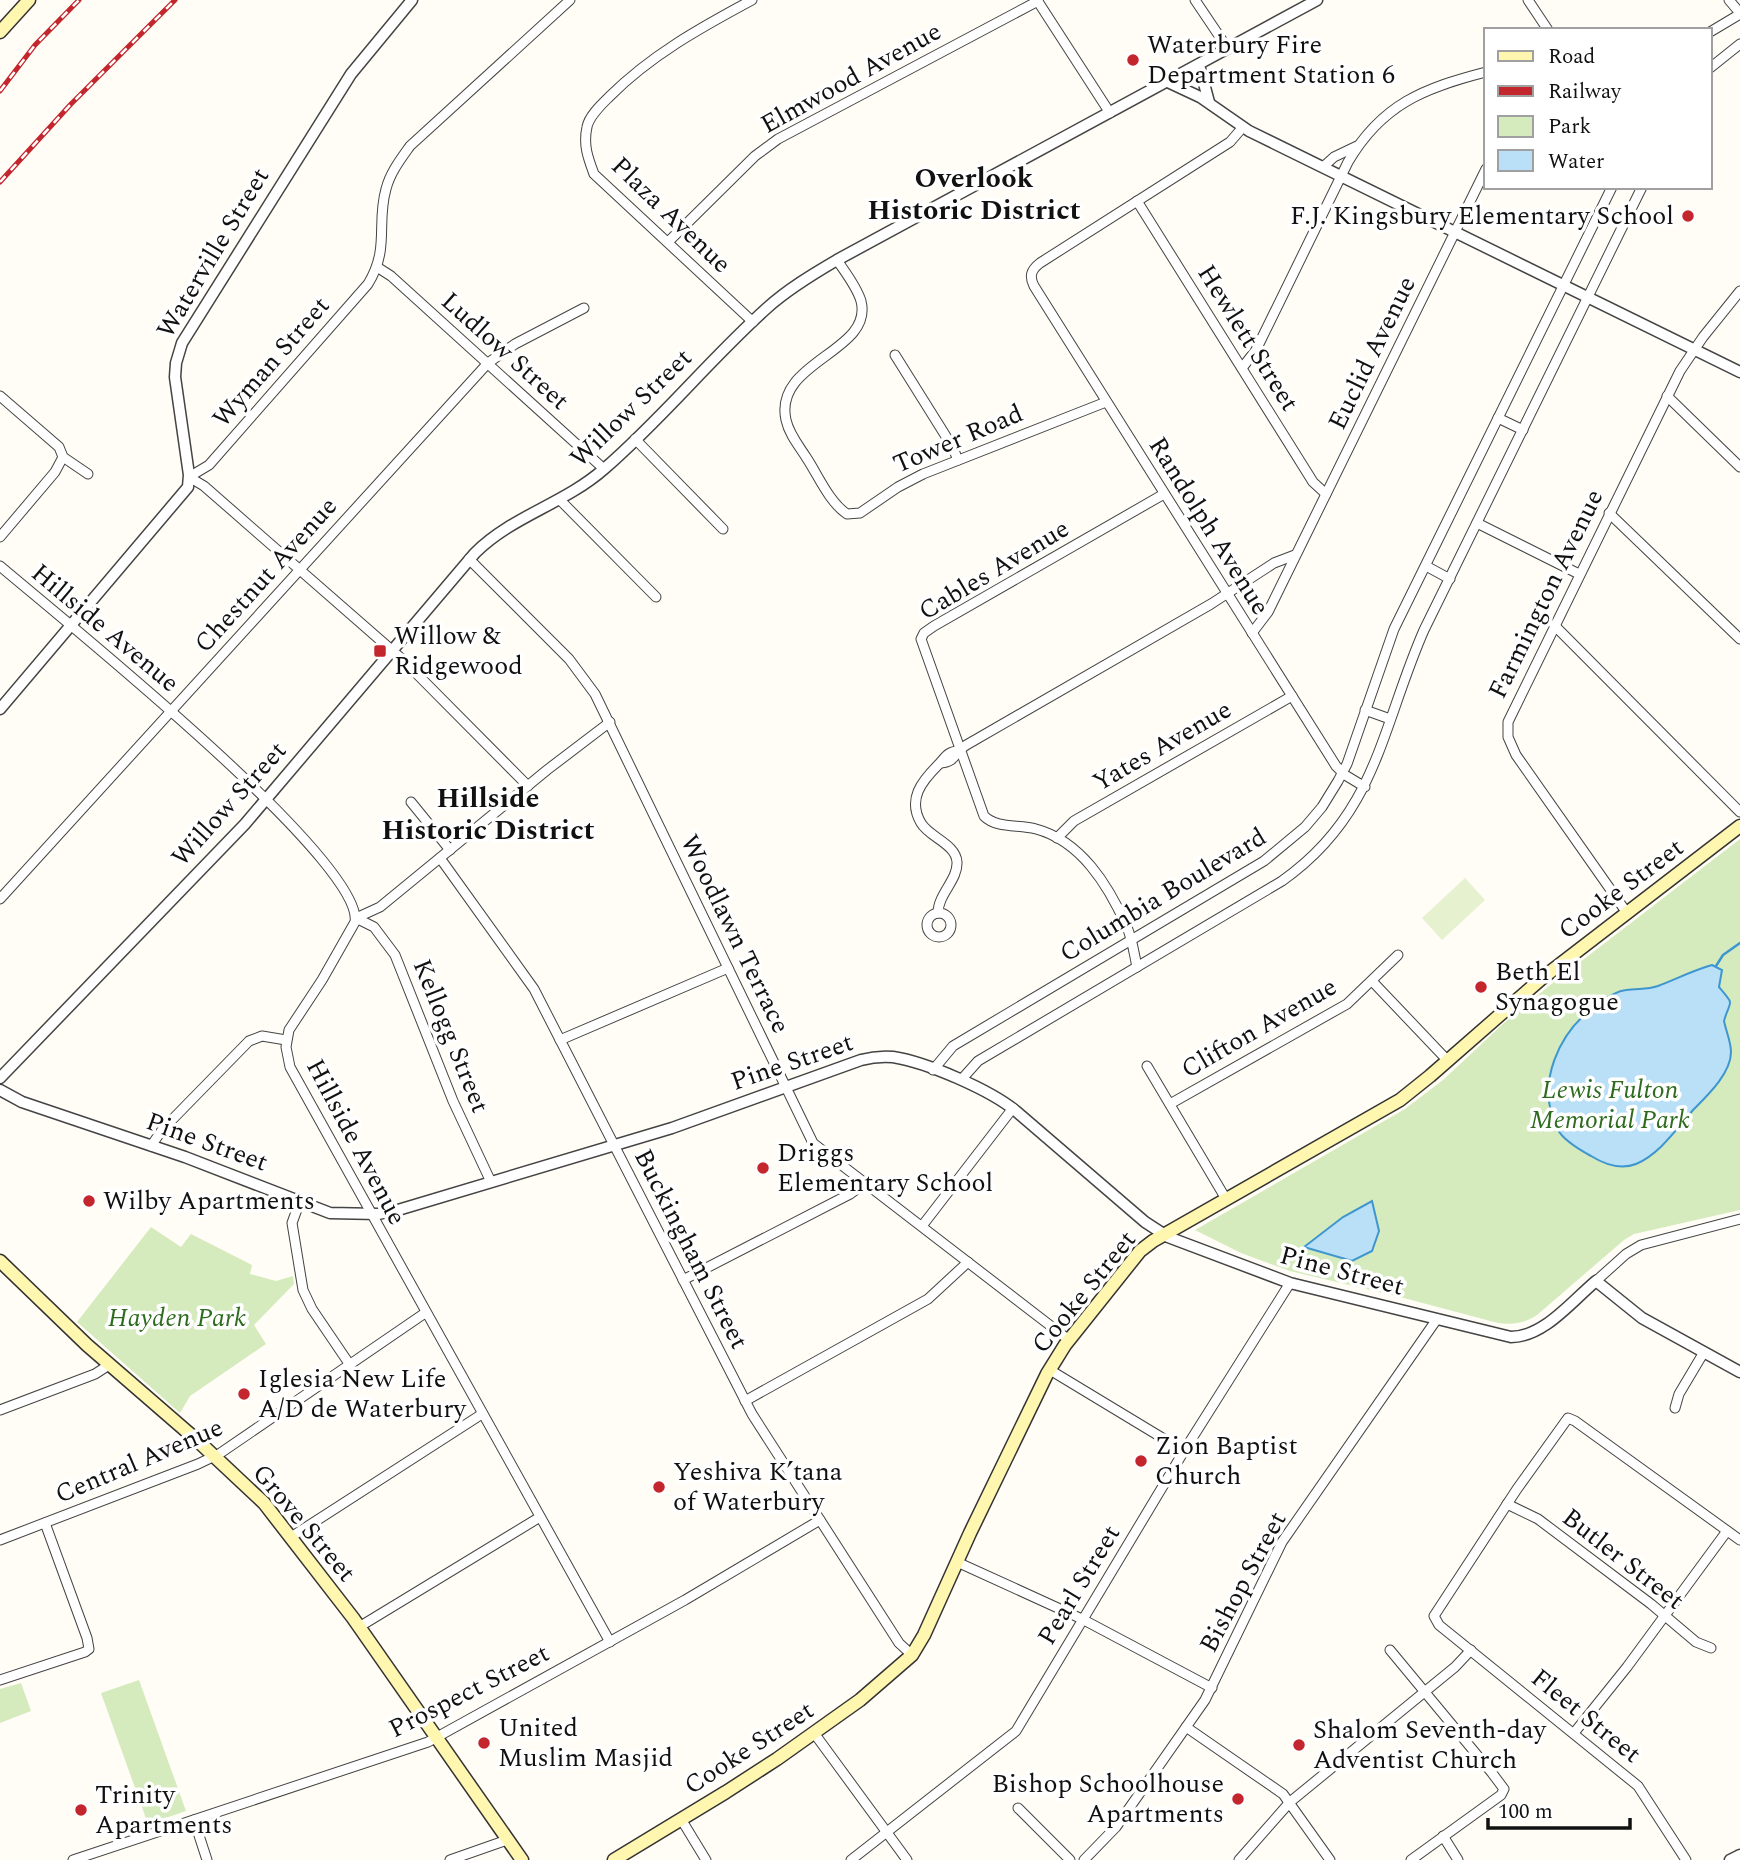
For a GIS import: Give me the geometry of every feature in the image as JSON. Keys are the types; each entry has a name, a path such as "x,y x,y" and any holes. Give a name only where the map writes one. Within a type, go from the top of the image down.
{"main road":[{"path":"0,32 29,0"},
{"name":"Cooke Street","path":"614,1860 751,1777 860,1700 912,1655 1050,1370 1069,1340 1140,1251 1390,1106 1448,1061 1526,991 1740,825"},
{"name":"Grove Street","path":"0,1261 109,1365 259,1497 359,1627 522,1860"}],"street":[{"name":"Waterville Street","path":"189,477 175,377 181,344 346,82 368,51 412,0"},
{"path":"377,267 381,253 385,190 396,166 410,146 570,0"},
{"name":"Plaza Avenue","path":"751,0 681,39 634,72 599,106 587,124 585,149 594,174 753,322"},
{"path":"1195,0 1228,50"},
{"name":"Willow Street","path":"0,1078 145,930 266,800 469,559 498,533 521,518 560,500 604,469 788,291 837,260 1317,0"},
{"path":"1528,0 1547,28"},
{"path":"1712,31 1740,14 1729,0"},
{"path":"1038,1 1110,113"},
{"name":"Elmwood Avenue","path":"668,242 755,156 778,139 1038,1"},
{"path":"1712,66 1740,44"},
{"path":"1199,65 1209,102"},
{"path":"1242,368 1256,351 1341,176 1359,145 1381,119 1411,97 1440,84 1484,73"},
{"path":"1168,82 1209,102 1243,127 1740,372"},
{"path":"1138,201 1230,142 1243,127"},
{"path":"1322,167 1334,157 1359,145"},
{"name":"Euclid Avenue","path":"1252,633 1264,619 1484,173"},
{"name":"Columbia Boulevard","path":"933,1070 953,1046 1280,849 1316,814 1342,773 1387,646 1611,189"},
{"name":"Columbia Boulevard","path":"961,1080 978,1061 1291,874 1335,832 1365,787 1414,653 1641,189"},
{"name":"Randolph Avenue","path":"1138,201 1040,263 1034,268 1031,277 1034,286 1342,773 1365,787"},
{"name":"Hewlett Street","path":"1138,201 1313,482 1326,494"},
{"path":"1600,211 1624,223"},
{"name":"Tower Road","path":"837,260 859,298 860,315 857,326 849,336 802,374 790,388 785,413 793,437 843,511 851,515 864,512 907,482 1106,402"},
{"name":"Wyman Street","path":"189,477 204,470 218,455 364,289 377,267"},
{"name":"Ludlow Street","path":"377,267 391,275 604,469"},
{"name":"Farmington Avenue","path":"1627,913 1516,755 1508,737 1507,726 1510,714 1667,396 1694,349 1740,291"},
{"name":"Chestnut Avenue","path":"0,899 488,363 514,344 584,308"},
{"path":"895,355 958,460"},
{"path":"0,396 59,447 63,457 88,474"},
{"path":"1667,396 1740,467"},
{"path":"1498,418 1523,430"},
{"path":"635,439 723,529"},
{"path":"0,537 55,472 63,457"},
{"path":"0,709 185,491 189,485 189,477 205,486 391,650 528,786"},
{"name":"Cables Avenue","path":"1137,967 1126,924 1091,866 1079,852 1057,838 1035,829 994,824 986,819 921,641 923,635 934,626 1164,494"},
{"path":"560,500 656,597"},
{"path":"1609,513 1740,639"},
{"path":"1478,523 1579,573"},
{"path":"938,913 939,900 955,872 957,860 951,850 922,825 917,815 916,802 922,782 944,757 959,751 1211,604 1274,563 1296,555"},
{"name":"Woodlawn Terrace","path":"469,559 576,666 591,686 611,722 813,1143 1069,1340"},
{"name":"Hillside Avenue","path":"0,566 171,712 266,800 333,872 349,898 356,919 322,980 290,1026 286,1040 287,1057 294,1077 610,1642"},
{"path":"1426,566 1450,579"},
{"path":"1554,625 1740,813"},
{"name":"Yates Avenue","path":"1057,838 1074,821 1292,696"},
{"path":"1365,710 1390,719"},
{"path":"356,919 380,907 611,722"},
{"path":"411,802 450,850"},
{"name":"Buckingham Street","path":"440,858 530,982 745,1401 899,1643 912,1655"},
{"name":"Kellogg Street","path":"356,919 374,927 396,955 453,1101 491,1182"},
{"name":"Clifton Avenue","path":"1170,1104 1347,1004 1398,955"},
{"path":"560,1040 728,968"},
{"path":"1372,981 1448,1061"},
{"path":"151,1146 162,1130 249,1041 262,1036 286,1040"},
{"name":"Pine Street","path":"0,1090 22,1102 335,1214 370,1214 391,1212 672,1128 861,1060 878,1057 903,1059 961,1080 1013,1108 1145,1222 1164,1235 1290,1283 1505,1336 1521,1336 1542,1327 1626,1254 1642,1245 1740,1219"},
{"path":"1147,1066 1226,1199"},
{"path":"922,1226 1013,1108"},
{"path":"683,1280 850,1195 865,1182"},
{"path":"300,1202 292,1223 303,1290 309,1305 350,1365"},
{"path":"745,1401 928,1299 968,1262"},
{"path":"1596,1281 1642,1318 1740,1372"},
{"name":"Pearl Street","path":"851,1860 1016,1731 1184,1451 1290,1283"},
{"name":"Central Avenue","path":"0,1540 215,1456 425,1313"},
{"name":"Bishop Street","path":"1084,1860 1116,1827 1212,1688 1282,1542 1437,1320"},
{"path":"1675,1408 1679,1394 1704,1352"},
{"path":"0,1410 95,1374 109,1365"},
{"path":"1050,1370 1184,1451"},
{"path":"291,1537 482,1414"},
{"name":"Fleet Street","path":"1686,1860 1640,1788 1436,1622 1435,1613 1568,1418 1582,1425 1727,1531"},
{"name":"Butler Street","path":"1507,1504 1538,1519 1696,1642 1712,1648"},
{"path":"359,1627 540,1517"},
{"name":"Prospect Street","path":"73,1860 436,1738 685,1600 820,1520"},
{"path":"0,1680 89,1649 45,1523"},
{"path":"1574,1733 1727,1531 1740,1540"},
{"path":"957,1562 1082,1619 1212,1688"},
{"path":"1390,1650 1504,1791 1411,1860"},
{"path":"1238,1860 1290,1802 1455,1667 1471,1650"},
{"path":"1186,1727 1276,1788 1290,1802 1330,1860"},
{"path":"814,1733 907,1860"},
{"path":"1018,1808 1069,1860"},
{"path":"681,1819 706,1860"},
{"path":"194,1820 207,1860"},
{"path":"1443,1836 1458,1860"},
{"path":"450,1860 507,1840"},
{"path":"1730,1860 1740,1855"}],"green space":[{"name":"Lewis Fulton Memorial Park","path":"1740,839 1740,1210 1634,1234 1537,1315 1523,1322 1509,1324 1290,1271 1241,1253 1195,1230 1405,1109 1443,1080 1504,1023 1549,986"},
{"path":"1465,878 1485,900 1442,940 1422,918"},
{"name":"Hayden Park","path":"151,1227 181,1247 191,1234 252,1265 250,1274 276,1281 293,1276 294,1284 254,1325 266,1344 190,1396 180,1413 77,1322"},
{"path":"139,1680 186,1811 148,1824 101,1693"},
{"path":"21,1683 31,1711 0,1723 0,1689"}],"water":[{"path":"1712,965 1722,970 1719,987 1730,1003 1724,1021 1730,1044 1730,1060 1718,1083 1653,1154 1636,1164 1607,1164 1568,1141 1558,1130 1551,1112 1549,1095 1554,1060 1572,1029 1584,1015 1615,993 1654,987"},
{"path":"1372,1201 1379,1231 1372,1251 1352,1261 1304,1247 1343,1217"}],"waterway":[{"path":"1716,966 1723,955 1740,943"}],"railway":[{"path":"0,91 35,45 79,0"},
{"path":"0,182 71,104 175,0"}],"place":[{"name":"Waterbury Fire Department Station 6","path":"1133,60"},
{"name":"F.J. Kingsbury Elementary School","path":"1688,216"},
{"name":"Willow & Ridgewood","path":"380,651"},
{"name":"Beth El Synagogue","path":"1481,987"},
{"name":"Driggs Elementary School","path":"763,1168"},
{"name":"Wilby Apartments","path":"89,1201"},
{"name":"Iglesia New Life A/D de Waterbury","path":"244,1394"},
{"name":"Zion Baptist Church","path":"1141,1461"},
{"name":"Yeshiva K’tana of Waterbury","path":"659,1487"},
{"name":"United Muslim Masjid","path":"484,1743"},
{"name":"Shalom Seventh-day Adventist Church","path":"1299,1745"},
{"name":"Bishop Schoolhouse Apartments","path":"1238,1799"},
{"name":"Trinity Apartments","path":"81,1810"}],"district":[{"name":"Overlook Historic District","path":"974,194"},
{"name":"Hillside Historic District","path":"488,814"}]}
